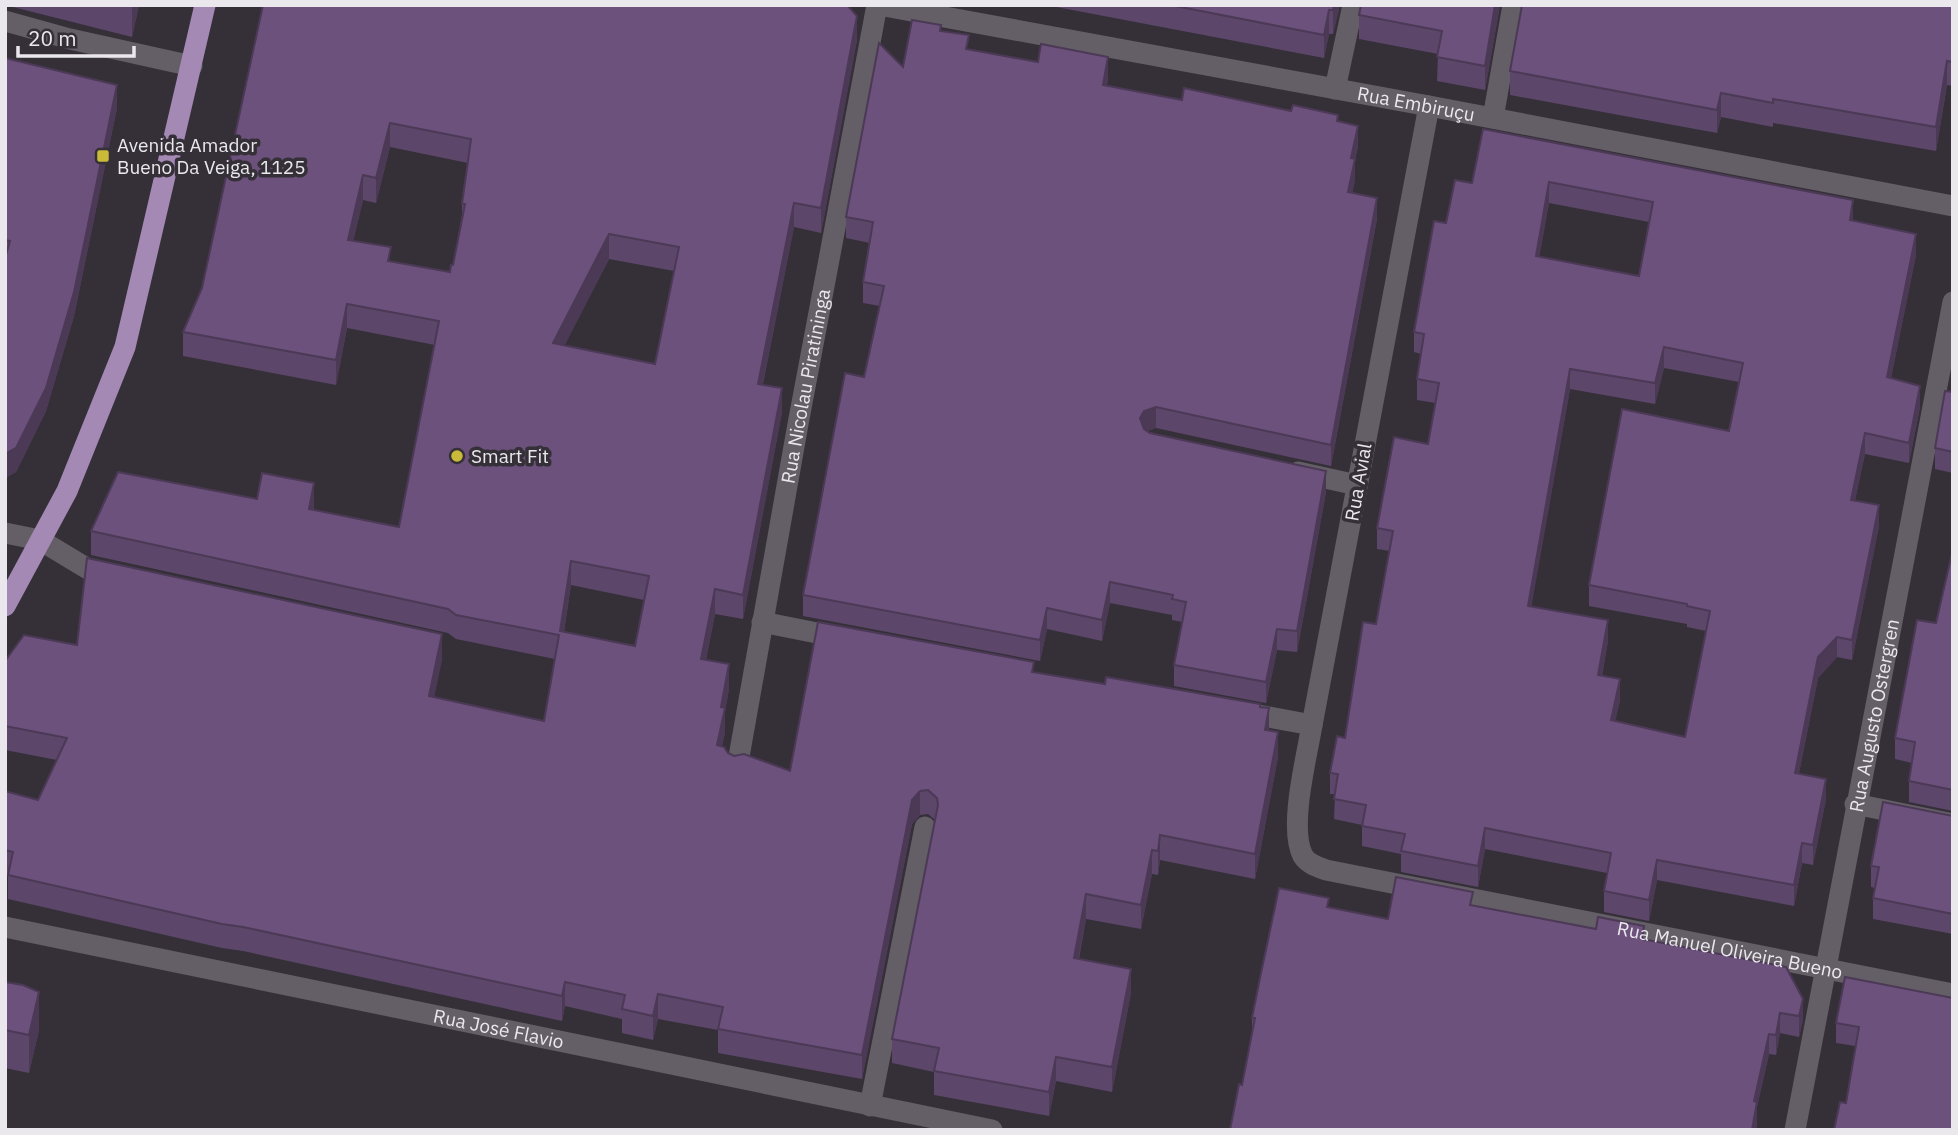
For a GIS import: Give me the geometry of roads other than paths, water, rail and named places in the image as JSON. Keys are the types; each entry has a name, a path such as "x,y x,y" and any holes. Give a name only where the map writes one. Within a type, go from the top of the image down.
{"main road":[{"path":"5,606 67,491 125,347 205,5"}],"street":[{"name":"Rua Embiruçu","path":"878,5 1953,206"},
{"name":"Rua Nicolau Piratininga","path":"737,768 878,5"},
{"path":"1335,89 1353,5"},
{"path":"1493,118 1513,5"},
{"path":"5,21 70,39 192,66"},
{"name":"Rua Avial","path":"1304,858 1299,842 1297,818 1312,725 1429,106"},
{"name":"Rua Augusto Ostergren","path":"1795,1130 1855,804 1953,302"},
{"path":"1276,468 1357,485"},
{"path":"5,533 40,540 88,569 128,578"},
{"path":"762,622 869,643"},
{"path":"1217,708 1312,725"},
{"path":"1855,804 1953,824"},
{"path":"870,1106 925,827"},
{"name":"Rua Manuel Oliveira Bueno","path":"1304,858 1326,870 1953,994"},
{"name":"Rua José Flavio","path":"5,927 992,1130"}],"place":[{"name":"Avenida Amador Bueno Da Veiga, 1125","path":"103,156"},
{"name":"Smart Fit","path":"457,456"}]}
